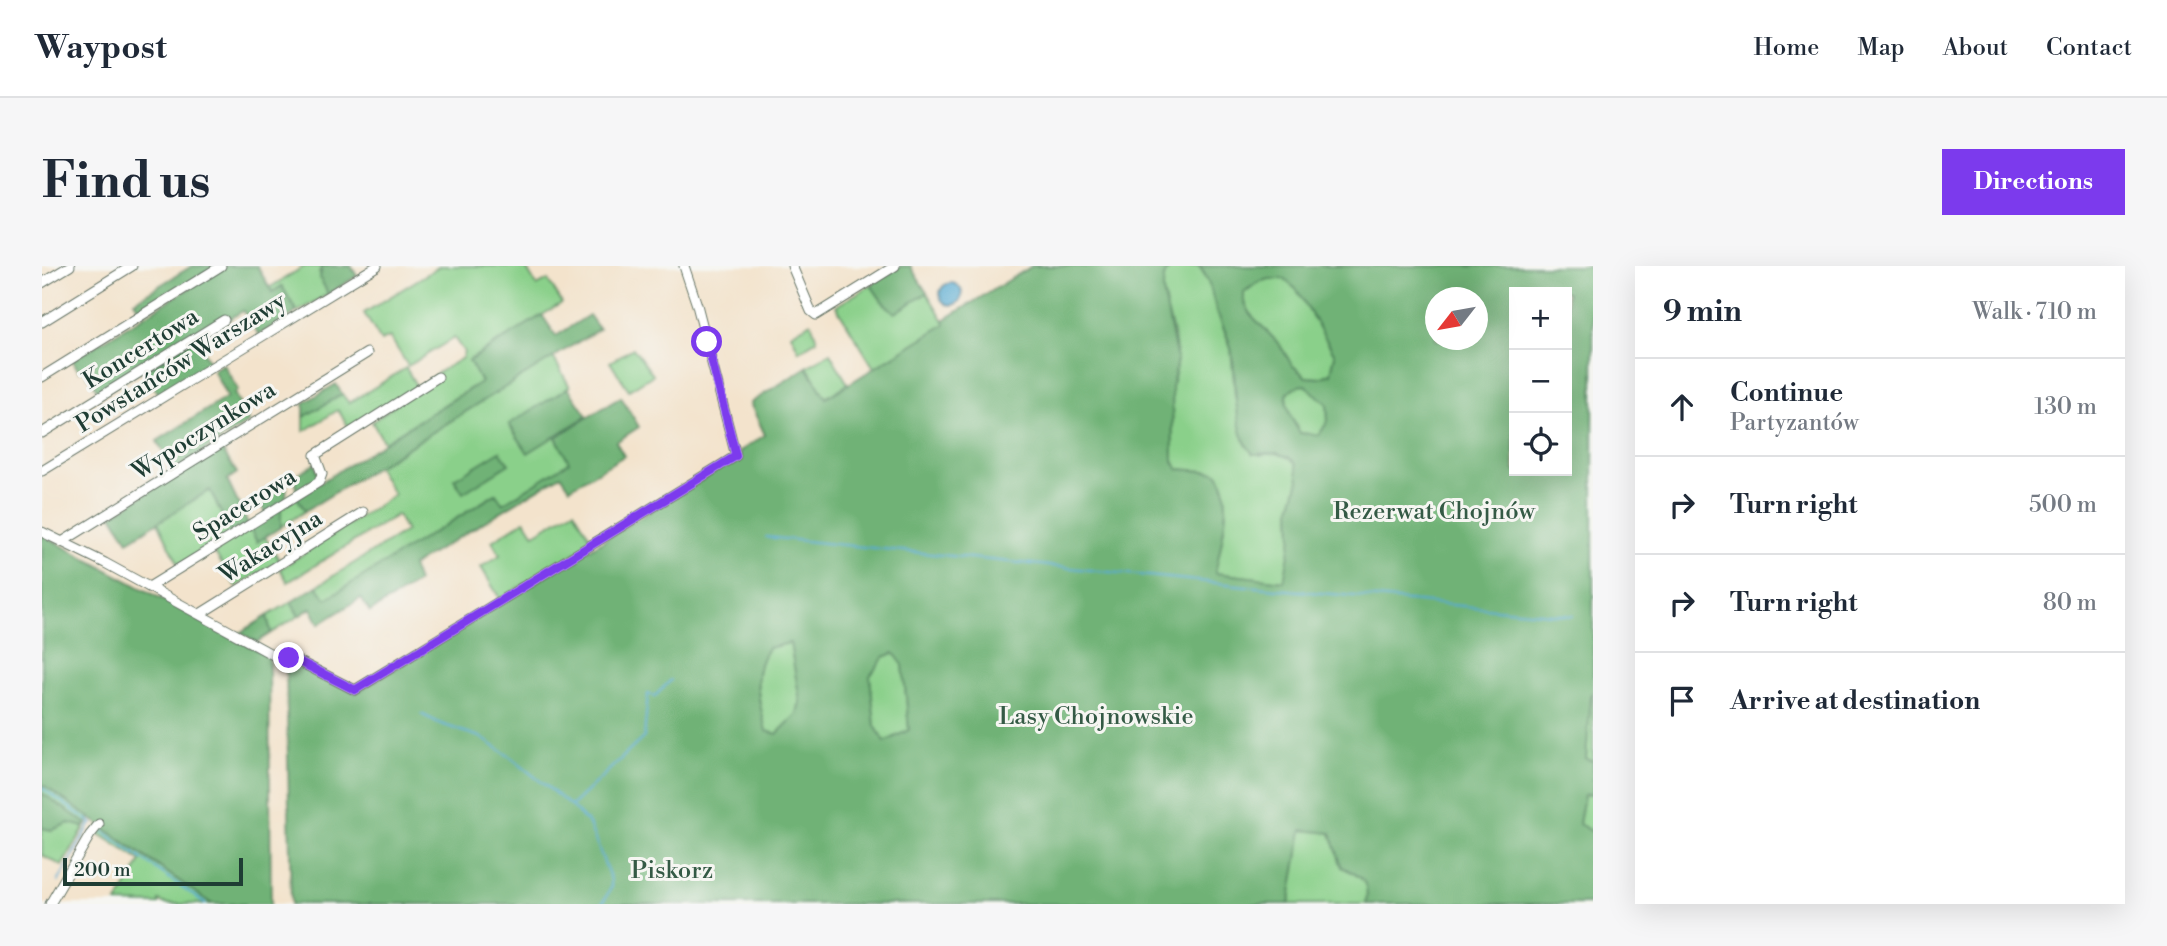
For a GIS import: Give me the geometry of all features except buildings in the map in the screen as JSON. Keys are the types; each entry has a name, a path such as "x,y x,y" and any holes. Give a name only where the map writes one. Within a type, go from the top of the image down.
{"street":[{"path":"42,283 70,266"},
{"path":"42,322 132,266"},
{"path":"42,377 221,266"},
{"name":"Powstańców Warszawy","path":"42,471 377,266"},
{"path":"42,532 275,656 296,660 355,690 736,456 684,266"},
{"path":"792,266 811,311 818,314 884,269 895,266"},
{"name":"Koncertowa","path":"42,433 223,320"},
{"name":"Wypoczynkowa","path":"62,542 368,352"},
{"name":"Spacerowa","path":"149,587 319,482 323,474 315,455 438,377"},
{"name":"Wakacyjna","path":"200,614 363,512"},
{"path":"50,904 89,836 99,824"}],"green space":[{"path":"192,266 216,266 142,313 134,301"},
{"path":"226,266 257,266 272,292 282,286 297,312 259,335 243,311 100,395 84,369 79,371 72,360"},
{"path":"305,266 322,266 319,272 328,294 297,312 269,288"},
{"path":"322,266 351,266 357,276 328,294 320,278"},
{"path":"440,266 525,266 537,286 548,280 562,303 469,360 482,381 384,442 372,422 462,358 464,352 454,338 408,366 390,337 381,341 364,313"},
{"path":"901,266 910,266 927,293 895,313 871,285"},
{"name":"Lasy Chojnowskie","path":"1032,266 1171,266 1165,274 1163,291 1177,360 1172,386 1173,461 1178,469 1216,472 1222,481 1225,492 1225,521 1215,573 1284,581 1292,537 1291,508 1299,480 1296,464 1290,458 1277,453 1253,454 1246,444 1238,419 1231,348 1208,282 1199,266 1593,266 1593,693 1586,759 1593,761 1593,794 1584,795 1579,824 1593,832 1593,904 1366,904 1367,890 1363,880 1342,867 1331,833 1302,830 1289,904 291,904 286,665 293,661 356,693 740,456 740,451 765,435 750,403 807,367 826,398 945,324 944,320","holes":["1284,279 1297,290 1335,355 1331,374 1319,378 1306,377 1292,365 1280,345 1251,315 1244,301 1244,292 1258,282","1305,385 1327,404 1328,421 1319,435 1300,433 1287,404 1289,391","790,643 800,701 797,714 777,734 766,731 759,699 757,678 762,658 768,648","894,653 903,665 909,730 885,742 875,726 870,676 884,657"]},
{"path":"1171,266 1199,266 1212,287 1216,309 1231,349 1235,396 1246,445 1260,455 1277,453 1291,458 1296,464 1299,480 1291,508 1292,536 1284,581 1214,573 1225,521 1222,483 1216,472 1178,469 1173,461 1172,386 1176,348 1163,291 1163,282"},
{"path":"1284,279 1297,290 1335,355 1331,373 1320,378 1306,377 1292,365 1280,345 1251,315 1244,301 1244,293 1258,282"},
{"path":"871,285 895,313 927,293 946,324 874,368 836,306"},
{"path":"542,315 556,336 589,315 599,329 305,511 297,497 481,382 469,361"},
{"path":"811,322 817,340 799,351 791,334"},
{"path":"196,339 211,365 160,397 144,372"},
{"path":"633,348 653,375 629,390 610,362"},
{"path":"830,353 848,384 825,398 807,367"},
{"path":"553,357 570,387 509,425 528,452 555,436 570,462 502,504 495,494 326,600 317,586 406,531 397,515 288,582 280,569 394,495 377,467"},
{"path":"223,364 238,390 234,393 249,422 174,470 157,441 227,397 213,370"},
{"path":"406,368 417,387 350,429 338,410 304,431 304,417 342,394 349,403"},
{"path":"336,384 342,394 304,417 304,403"},
{"path":"1306,385 1327,404 1328,421 1319,435 1300,433 1287,404 1290,391"},
{"path":"568,388 587,416 528,453 509,424"},
{"path":"621,397 639,427 616,442 624,456 570,488 561,475 412,566 418,582 370,612 361,598 319,624 311,608 299,616 291,602 317,586 326,599 496,494 503,504 569,462 556,437"},
{"path":"220,447 237,473 227,480 248,524 231,534 210,490 128,541 112,515"},
{"path":"500,451 509,464 463,493 454,479"},
{"path":"315,463 319,480 296,494 296,475"},
{"path":"287,480 286,501 265,513 258,498"},
{"path":"210,489 231,533 179,565 158,522"},
{"path":"297,497 305,511 281,527 281,508"},
{"path":"281,508 281,527 257,542 249,527"},
{"path":"574,510 593,542 500,599 481,567 500,555 492,541 525,520 534,534"},
{"path":"249,527 257,541 265,537 280,561 236,587 213,550"},
{"path":"42,535 269,656 271,904 212,904 42,784"},
{"path":"291,602 299,616 271,633 267,616"},
{"path":"267,616 271,633 257,642 240,633"},
{"path":"790,642 800,701 797,714 777,734 765,731 758,689 759,668 768,648"},
{"path":"894,653 903,664 909,730 885,742 875,726 870,676 884,657"},
{"path":"1593,693 1593,761 1586,759"},
{"path":"42,784 90,818 87,824 42,793"},
{"path":"42,793 87,824 85,827 69,823 52,830 42,828"},
{"path":"1593,794 1593,832 1579,824 1584,795"},
{"path":"69,823 85,827 62,866 42,855 42,828 52,830"},
{"path":"100,826 212,904 166,904 159,901 159,904 117,903 141,861 95,831"},
{"path":"1302,830 1331,833 1342,867 1363,880 1367,890 1366,904 1289,904"}],"water":[{"path":"951,283 959,286 962,294 959,302 951,305 943,302 940,294 943,286"}],"waterway":[{"path":"766,537 1572,616"},
{"path":"571,806 644,737 648,694 655,696 671,680"},
{"path":"421,714 480,737 509,756 589,824 611,880 611,888 602,904"},
{"path":"42,788 93,824"},
{"path":"58,882 91,823"},
{"path":"101,830 206,904"}],"route":[{"path":"289,658 355,690 736,456 707,342"}],"park label":[{"name":"Rezerwat Chojnów","path":"1434,512"},
{"name":"Piskorz","path":"672,871"}]}
